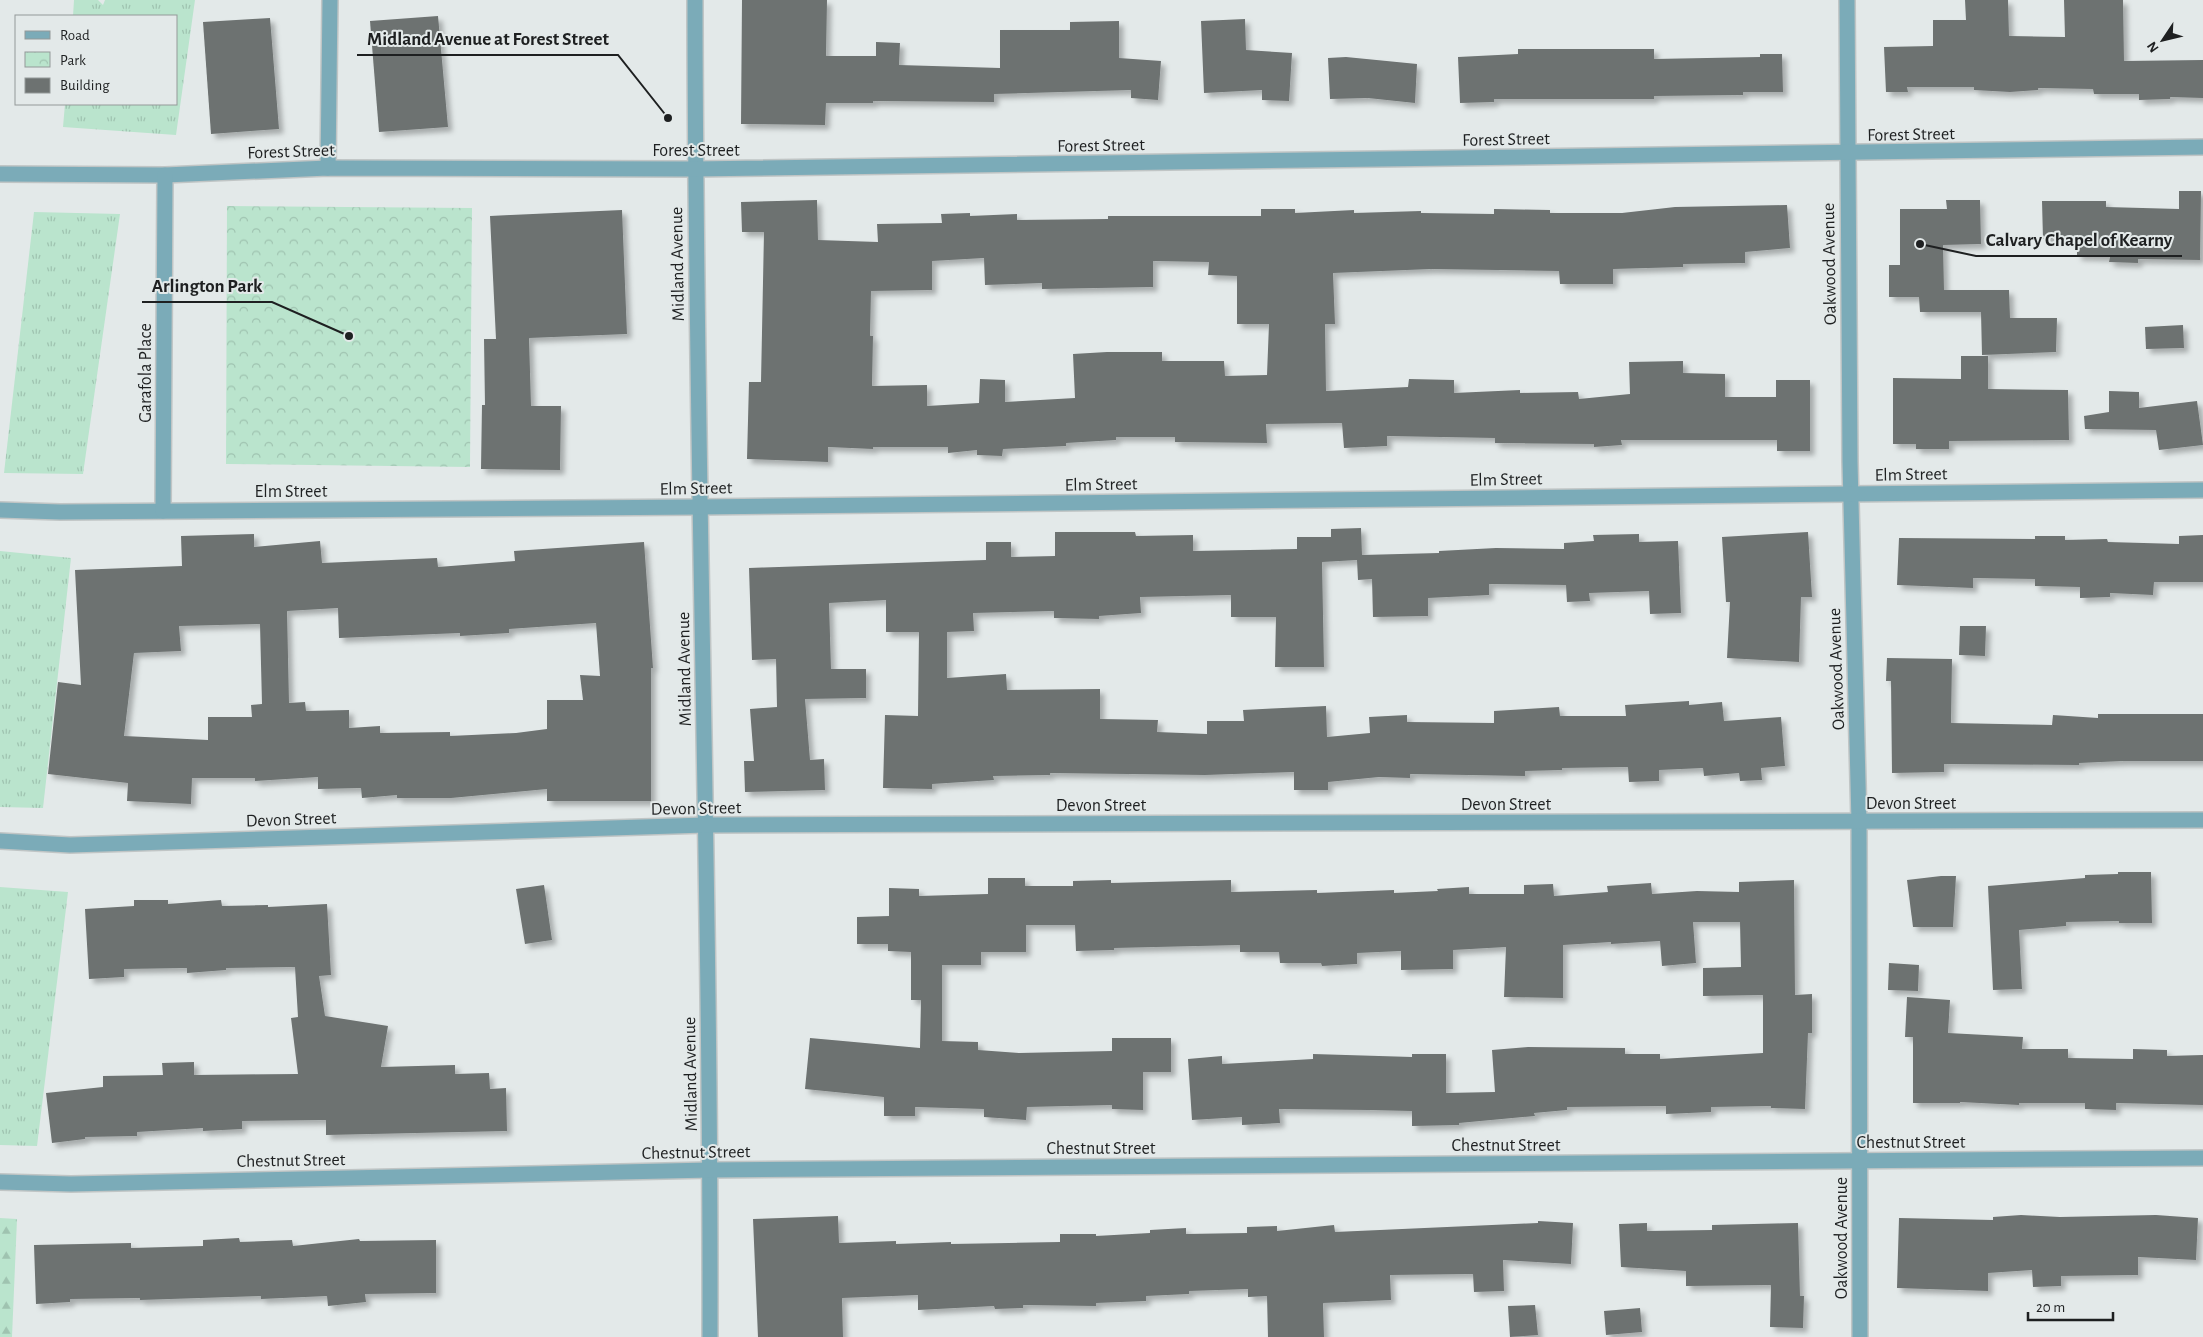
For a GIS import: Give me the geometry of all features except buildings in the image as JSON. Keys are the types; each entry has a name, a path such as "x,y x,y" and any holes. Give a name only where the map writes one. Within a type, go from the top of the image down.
{"street":[{"path":"328,168 330,0"},
{"name":"Midland Avenue","path":"695,0 695,169 710,1170 710,1337"},
{"name":"Oakwood Avenue","path":"1847,0 1846,154 1850,494 1859,822 1860,1337"},
{"name":"Forest Street","path":"0,174 165,175 328,168 695,169 1846,154 2203,147"},
{"name":"Garafola Place","path":"163,511 165,175"},
{"name":"Elm Street","path":"0,510 163,511 700,507 2203,490"},
{"name":"Devon Street","path":"0,841 70,845 705,825 2203,820"},
{"name":"Chestnut Street","path":"0,1182 71,1184 710,1170 2203,1158"}],"green space":[{"path":"74,0 98,0 103,5 105,0 195,0 176,135 63,127 65,105 178,105 178,15 73,15"},
{"path":"227,206 472,208 470,467 226,464"},
{"path":"34,212 120,214 83,474 4,473"},
{"path":"0,551 71,558 43,808 0,807"},
{"path":"0,887 68,892 37,1146 0,1145"},
{"path":"0,1218 17,1219 12,1337 0,1337"}],"place":[{"name":"Midland Avenue at Forest Street","path":"668,118"},
{"name":"Calvary Chapel of Kearny","path":"1920,244"},
{"name":"Arlington Park","path":"349,336"}]}
